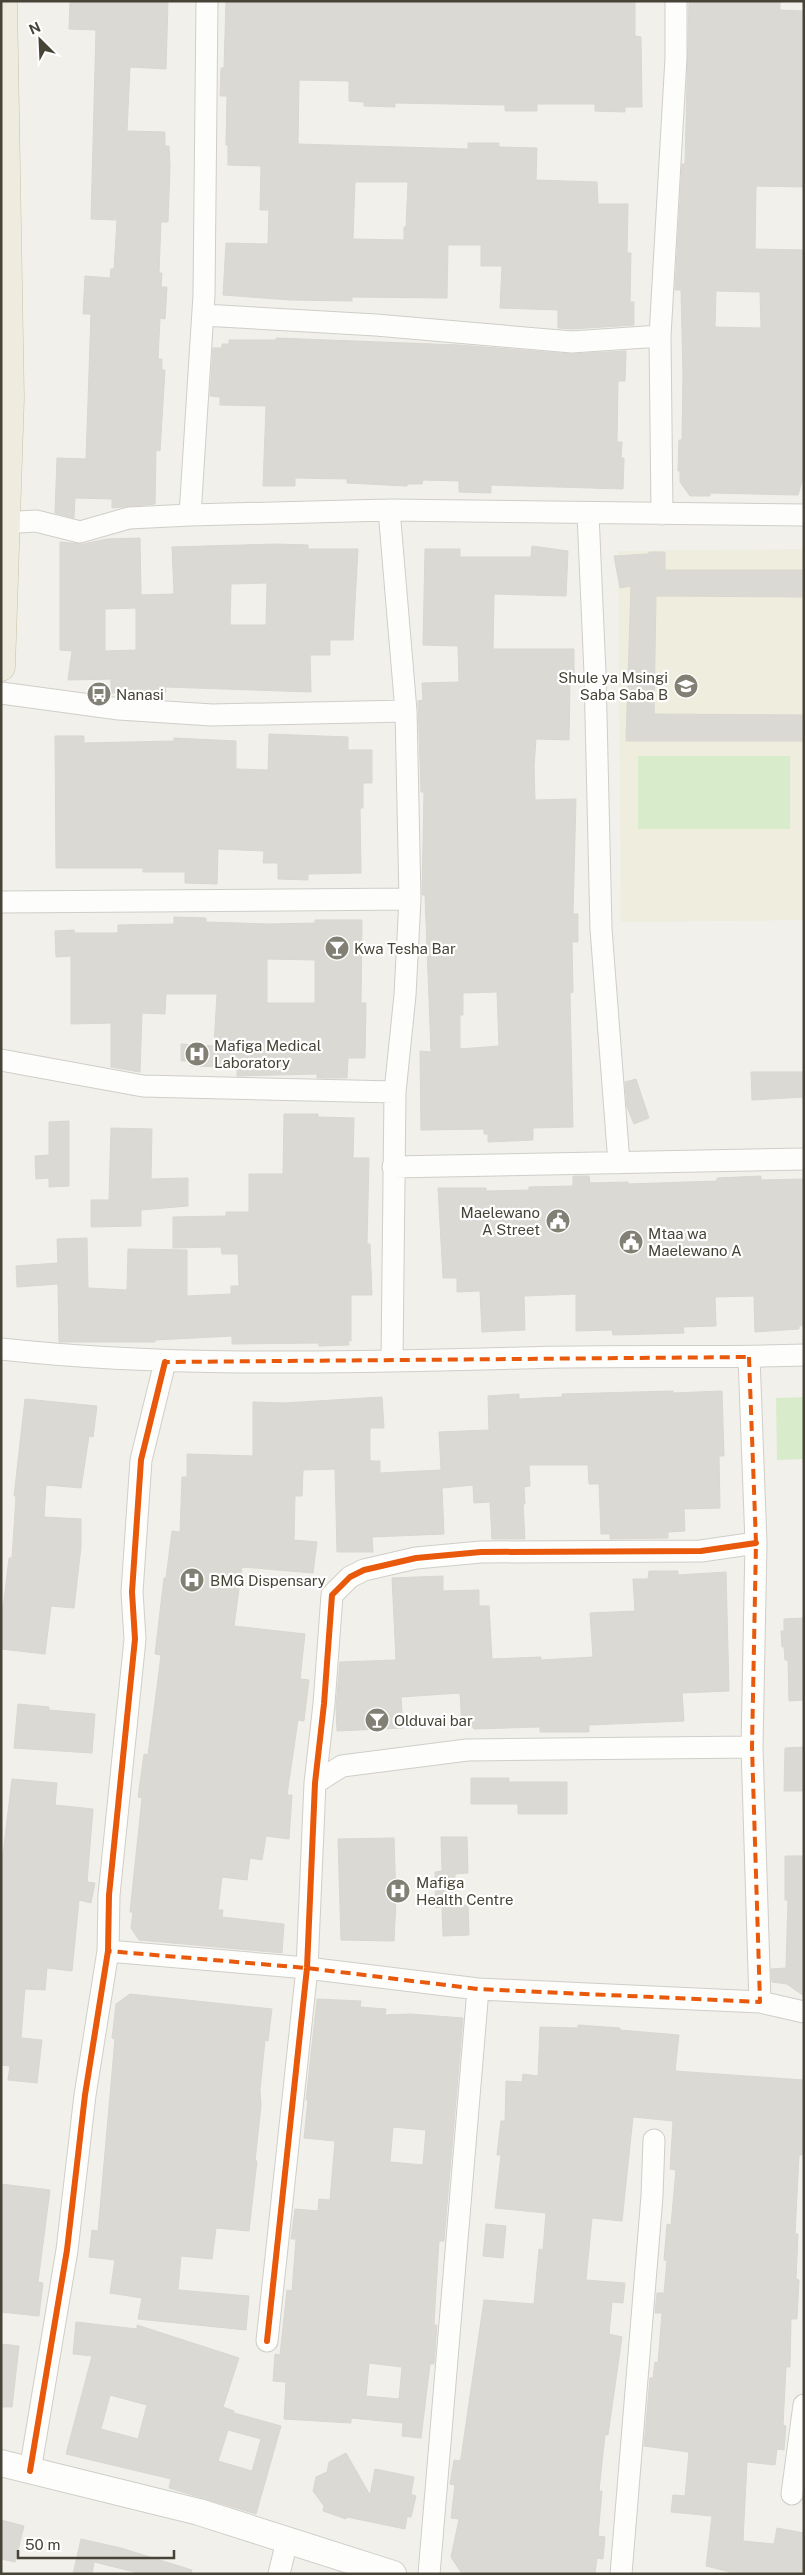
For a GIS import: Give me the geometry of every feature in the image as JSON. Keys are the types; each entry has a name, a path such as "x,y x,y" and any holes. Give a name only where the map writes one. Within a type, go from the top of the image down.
{"highway":[{"path":"1,668 3,523 10,398 5,294 3,1"}],"street":[{"path":"190,515 203,315 207,1"},
{"path":"662,514 660,336 676,58 676,1"},
{"path":"203,315 376,325 572,342 660,336"},
{"path":"3,523 36,521 80,532 129,518 389,510 588,514 804,514"},
{"path":"389,510 406,711 410,899 405,995 394,1092 392,1361"},
{"path":"588,514 595,673 601,929 619,1163"},
{"path":"1,693 119,709 212,715 406,711"},
{"path":"1,902 410,899"},
{"path":"1,1060 143,1086 394,1092"},
{"path":"393,1167 804,1160"},
{"path":"1,1349 165,1362 804,1355"},
{"path":"749,1357 756,1543 752,1746 760,2002"},
{"path":"30,2471 67,2250 85,2095 108,1951 109,1896 135,1639 132,1592 141,1460 165,1362"},
{"path":"267,2341 307,1968 315,1784 324,1704 332,1595 350,1577 364,1570 416,1558 481,1552 701,1551 756,1543"},
{"path":"315,1784 342,1766 467,1750 752,1746"},
{"path":"108,1951 307,1968 478,1989 760,2002 804,2012"},
{"path":"430,2574 478,1989"},
{"path":"621,2574 652,2196 654,2140"},
{"path":"792,2494 804,2405"},
{"path":"1,2463 199,2512 393,2574"},
{"path":"278,2574 287,2541"}],"highlighted area":[{"path":"749,1357 756,1543 752,1747 760,2002 478,1989 307,1968 108,1951 109,1895 135,1639 132,1592 141,1460 165,1362"}],"shaded area":[{"path":"804,549 804,920 621,922 618,551"}],"green space":[{"path":"638,756 790,756 790,829 638,829"},
{"path":"804,1397 804,1459 777,1460 776,1398"}],"building":[{"path":"70,1 168,1 166,69 130,67 127,131 165,132 165,146 169,146 170,166 168,222 161,222 159,273 162,273 161,287 167,287 165,319 160,318 158,359 162,359 162,370 165,370 160,451 156,450 155,504 112,508 112,499 75,498 74,518 55,513 57,458 86,459 91,314 83,314 85,276 110,278 111,269 114,269 117,220 91,219 96,30 69,29"},
{"path":"226,1 635,1 635,36 641,37 642,107 625,107 625,112 595,111 595,104 537,104 537,111 505,111 505,105 395,103 395,107 364,106 364,102 349,101 349,81 299,80 298,144 468,149 468,143 499,143 499,147 537,148 536,180 597,182 598,204 628,204 627,253 631,253 630,302 634,302 634,325 572,329 558,328 558,310 500,308 502,266 481,266 481,245 448,245 447,298 352,297 352,301 290,300 223,295 226,243 268,244 269,210 260,210 261,166 228,165 228,145 226,145 227,96 220,96 221,68 224,68","holes":["355,182 408,182 404,240 353,239"]},
{"path":"689,1 780,1 780,10 804,11 804,187 756,186 755,249 804,250 804,475 798,495 710,493 710,496 690,496 680,482 680,471 678,471 679,440 682,440 683,375 681,290 675,290 682,164 685,164","holes":["716,291 760,292 761,328 715,327"]},
{"path":"276,338 459,345 571,354 626,351 625,381 618,381 617,442 622,442 621,458 624,458 623,489 491,485 491,493 459,492 459,481 423,480 422,484 407,484 407,486 347,483 347,479 295,478 295,486 263,486 266,406 220,405 220,397 210,396 213,348 222,348 222,344 229,344 229,340 276,340"},
{"path":"140,538 141,595 174,594 172,547 276,544 308,545 308,549 358,549 353,640 330,640 330,655 310,655 311,692 165,687 166,692 111,693 111,679 68,680 72,651 60,650 60,542 83,544 107,539","holes":["267,583 266,625 230,625 231,584","136,608 136,650 105,651 105,609"]},
{"path":"532,546 568,551 566,596 494,594 493,649 574,649 574,680 570,680 569,740 536,739 534,767 535,800 576,799 573,914 578,914 578,942 572,942 573,992 570,993 573,1127 533,1128 533,1140 488,1142 488,1134 484,1134 484,1129 421,1130 420,1051 431,1052 425,895 422,895 424,792 421,792 418,701 423,700 422,683 459,682 458,646 423,645 425,549 460,549 460,557 531,557","holes":["497,992 499,1046 460,1049 460,1015 463,1015 463,993"]},
{"path":"649,552 665,552 665,570 804,570 804,597 656,596 654,714 804,715 804,741 626,741 631,586 620,588 614,556 649,554"},
{"path":"269,734 348,737 348,750 372,750 372,783 363,783 363,808 360,808 361,873 308,874 308,880 278,879 278,863 263,863 264,851 218,849 217,884 185,883 185,872 143,872 143,868 56,868 55,736 84,736 84,743 174,741 174,738 236,741 236,769 268,770"},
{"path":"174,917 206,918 206,922 268,924 315,923 315,920 362,920 361,1003 366,1003 365,1058 348,1058 347,1078 317,1078 317,1074 237,1076 237,1067 191,1066 191,1061 181,1061 181,1044 214,1046 217,994 166,994 165,1014 142,1013 140,1072 111,1067 111,1023 71,1024 71,956 56,957 55,931 74,930 75,933 118,933 118,925 174,924","holes":["267,959 315,960 315,1003 267,1003"]},
{"path":"751,1072 804,1072 804,1097 752,1100"},
{"path":"636,1079 649,1118 634,1124 627,1107 625,1082"},
{"path":"284,1114 318,1114 318,1117 354,1118 353,1158 369,1158 367,1244 370,1244 372,1295 351,1295 351,1341 348,1341 349,1345 319,1346 319,1343 232,1344 232,1336 155,1340 155,1342 59,1342 58,1284 17,1287 16,1266 58,1263 57,1239 87,1238 88,1288 127,1290 128,1249 187,1250 187,1296 231,1294 231,1286 239,1286 238,1254 222,1254 221,1247 173,1248 173,1217 226,1216 226,1212 249,1212 249,1174 283,1174"},
{"path":"69,1121 69,1186 49,1187 49,1178 36,1179 35,1156 49,1155 49,1122"},
{"path":"111,1128 152,1129 151,1179 188,1178 188,1206 141,1210 141,1226 91,1227 91,1200 109,1200"},
{"path":"573,1176 589,1176 590,1183 628,1182 628,1184 717,1181 717,1178 761,1176 761,1180 804,1179 804,1325 799,1326 799,1329 755,1332 754,1296 715,1297 716,1326 683,1327 684,1333 613,1335 612,1330 576,1331 576,1294 524,1296 525,1330 482,1332 480,1291 457,1292 457,1278 443,1278 438,1188 486,1188 486,1191 529,1190 529,1187 573,1186"},
{"path":"673,1391 673,1393 722,1391 724,1456 719,1456 720,1508 684,1509 685,1531 668,1532 668,1538 610,1539 610,1534 601,1534 599,1484 589,1484 588,1465 529,1465 530,1486 524,1487 525,1504 523,1504 525,1539 492,1539 490,1502 474,1503 473,1485 442,1488 444,1534 372,1537 373,1552 337,1552 335,1469 303,1470 302,1496 295,1496 294,1540 317,1542 313,1573 242,1567 234,1626 305,1634 300,1679 309,1680 304,1721 298,1720 287,1795 292,1795 289,1839 266,1836 262,1860 250,1858 247,1880 222,1877 218,1910 223,1910 222,1917 284,1924 282,1953 139,1940 131,1928 133,1912 130,1912 142,1798 138,1797 144,1754 148,1755 161,1655 155,1654 164,1578 166,1578 172,1531 180,1532 182,1477 187,1477 187,1454 253,1456 253,1402 284,1403 382,1397 384,1428 370,1428 370,1461 380,1461 380,1473 441,1470 439,1432 489,1430 488,1396 519,1394 519,1399 562,1397 562,1394"},
{"path":"25,1399 97,1406 93,1437 89,1436 81,1488 46,1485 44,1517 81,1519 81,1547 74,1608 51,1606 45,1654 1,1649 1,1608 3,1608 9,1558 12,1558 16,1496 14,1496"},
{"path":"649,1571 678,1571 678,1575 726,1572 729,1691 682,1693 684,1721 589,1725 589,1732 540,1732 540,1727 474,1729 473,1727 462,1727 460,1693 401,1697 403,1728 337,1731 336,1707 340,1662 396,1660 392,1578 443,1576 443,1591 479,1590 479,1606 489,1606 492,1659 541,1657 541,1660 593,1657 590,1613 635,1611 633,1579 648,1579"},
{"path":"803,1618 804,1700 789,1701 788,1660 785,1660 781,1631 784,1631 784,1619"},
{"path":"18,1704 49,1707 49,1710 95,1714 92,1753 14,1748"},
{"path":"804,1747 804,1791 784,1791 785,1748"},
{"path":"471,1778 509,1778 509,1782 567,1782 567,1814 518,1814 518,1804 471,1804"},
{"path":"12,1779 57,1783 55,1805 93,1809 87,1882 95,1883 91,1903 79,1900 72,1971 47,1968 45,1990 25,1989 21,2038 42,2040 37,2083 8,2080 10,2066 1,2065 1,1870"},
{"path":"441,1837 467,1837 468,1873 455,1874 456,1906 468,1905 469,1935 443,1936 442,1907 436,1908 435,1885 435,1872 442,1871"},
{"name":"Mafiga Health Centre","path":"394,1838 396,1900 394,1941 341,1940 338,1839"},
{"path":"785,1856 804,1856 804,1996 787,1984 772,1982 771,1969 786,1968 788,1900 785,1900"},
{"path":"130,1994 272,2009 268,2041 265,2040 255,2161 257,2161 249,2231 216,2228 212,2259 181,2256 178,2290 249,2296 246,2330 138,2319 142,2298 110,2293 115,2260 89,2257 92,2230 98,2231 115,2039 112,2038 116,2004"},
{"path":"317,1999 361,2001 360,2007 386,2009 385,2015 410,2014 463,2018 444,2241 439,2241 434,2325 437,2325 434,2364 430,2364 421,2438 402,2436 403,2423 351,2418 351,2423 284,2419 286,2382 273,2381 275,2354 280,2355 287,2290 292,2291 296,2239 291,2239 295,2209 318,2211 319,2199 330,2200 335,2141 304,2138 308,2100 306,2100","holes":["393,2127 426,2130 423,2165 390,2162","369,2363 402,2367 399,2399 366,2396"]},
{"path":"578,2025 679,2035 675,2071 804,2080 804,2133 802,2155 799,2155 795,2234 798,2234 796,2279 799,2280 797,2319 791,2319 790,2367 786,2367 783,2425 786,2426 784,2450 777,2449 775,2465 747,2462 743,2541 774,2544 777,2528 804,2533 804,2574 730,2574 730,2572 706,2566 712,2516 671,2512 673,2495 685,2496 689,2452 644,2446 650,2378 653,2378 655,2362 658,2363 662,2313 655,2313 657,2293 664,2293 667,2260 664,2260 667,2224 671,2225 676,2170 670,2169 673,2121 633,2117 622,2221 592,2218 586,2280 625,2283 623,2303 612,2302 609,2334 622,2337 608,2435 605,2435 599,2491 602,2491 598,2536 605,2537 603,2559 597,2558 595,2574 462,2574 451,2557 459,2519 451,2518 455,2485 450,2484 454,2460 460,2461 461,2458 484,2300 534,2304 539,2249 543,2250 546,2213 495,2208 501,2155 497,2155 501,2121 505,2121 506,2081 522,2082 523,2074 538,2076 540,2027 578,2028"},
{"path":"1,2184 50,2190 38,2282 43,2283 39,2316 1,2312"},
{"path":"486,2224 506,2226 503,2258 483,2256"},
{"path":"76,2322 137,2329 137,2325 239,2358 223,2407 234,2411 234,2413 281,2426 256,2514 169,2488 171,2479 66,2454 92,2356 73,2354","holes":["110,2395 147,2405 138,2439 101,2429","228,2430 261,2439 252,2471 218,2461"]},
{"path":"1,2344 19,2346 12,2407 1,2407"},
{"path":"346,2453 370,2495 375,2469 414,2477 411,2494 416,2496 411,2517 407,2517 405,2529 347,2517 346,2519 323,2511 324,2506 313,2491 316,2477 327,2472 329,2462"},
{"path":"1,2520 24,2526 15,2562 1,2559"},
{"path":"81,2539 121,2548 192,2570 191,2574 134,2574 135,2572 94,2562 92,2574 73,2574"}],"cycle path":[{"path":"30,2471 67,2250 85,2095 108,1951 109,1895 135,1639 132,1592 141,1460 165,1362"},
{"path":"267,2341 307,1968 315,1783 324,1704 332,1595 350,1577 364,1570 416,1558 481,1552 701,1551 756,1543"}],"place":[{"name":"Shule ya Msingi Saba Saba B","path":"686,686"},
{"name":"Nanasi","path":"99,694"},
{"name":"Kwa Tesha Bar","path":"337,948"},
{"name":"Mafiga Medical Laboratory","path":"197,1054"},
{"name":"Maelewano A Street","path":"558,1221"},
{"name":"Mtaa wa Maelewano A","path":"631,1242"},
{"name":"BMG Dispensary","path":"192,1580"},
{"name":"Olduvai bar","path":"377,1720"},
{"name":"Mafiga Health Centre","path":"398,1891"}]}
